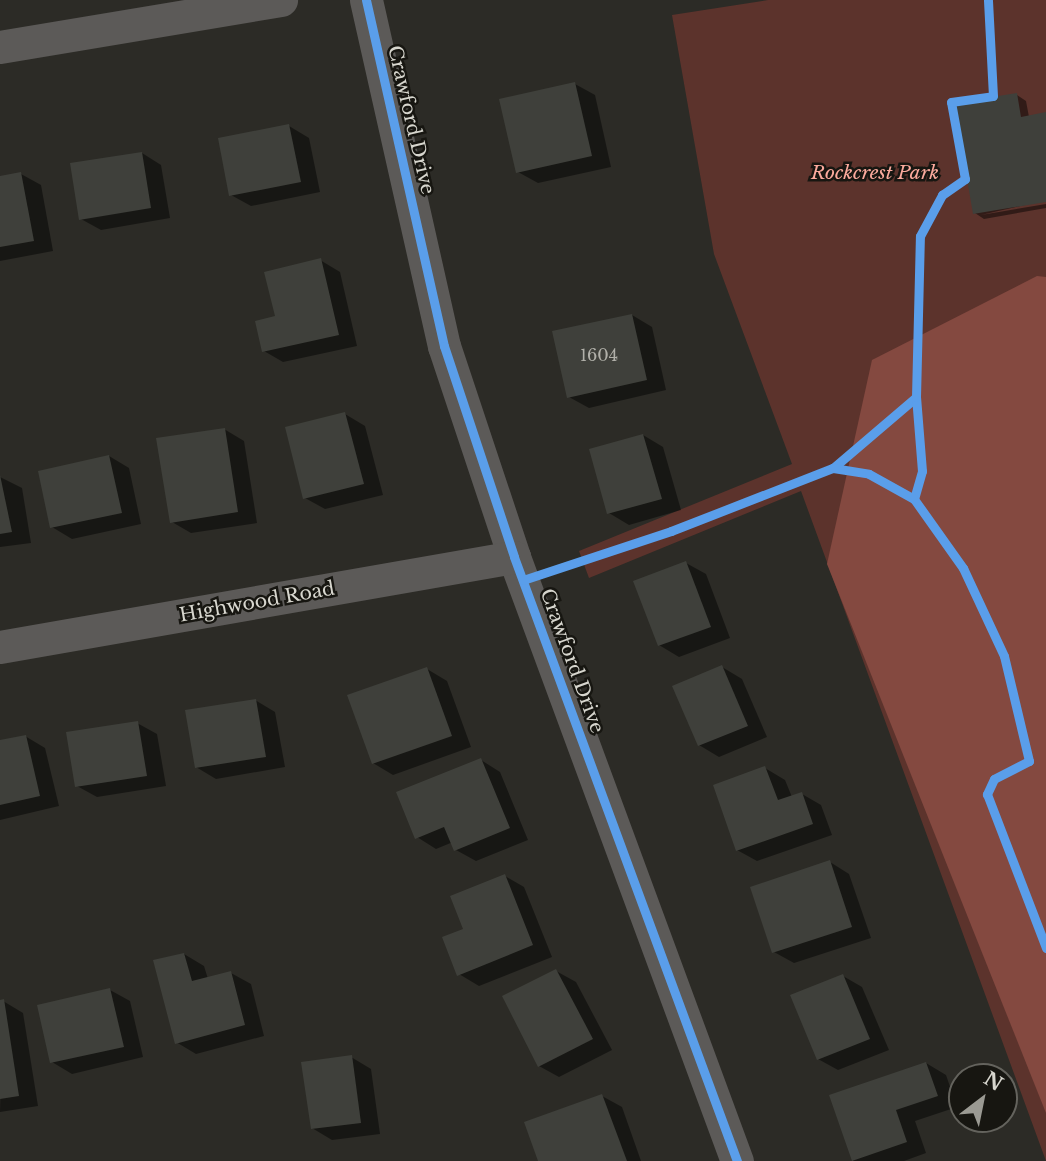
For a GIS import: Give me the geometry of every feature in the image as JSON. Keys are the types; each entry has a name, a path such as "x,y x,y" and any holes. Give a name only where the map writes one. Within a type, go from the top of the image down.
{"street":[{"path":"0,47 281,0"},
{"name":"Crawford Drive","path":"366,0 444,346 514,557 737,1161"},
{"name":"Highwood Road","path":"0,648 514,557"}],"green space":[{"name":"Rockcrest Park","path":"768,0 1046,0 1046,1161 1018,1084 1018,1063 1010,1063 801,491 589,578 579,551 792,464 714,254 672,15"}],"shaded area":[{"path":"1037,276 1046,277 1046,1113 827,564 872,360"}],"building":[{"path":"575,82 592,156 516,173 499,99"},
{"path":"1017,93 1021,117 1046,112 1046,202 973,214 954,103"},
{"path":"289,124 301,182 229,196 218,138"},
{"path":"142,152 151,208 79,220 70,163"},
{"path":"21,172 34,241 0,247 0,176"},
{"path":"321,258 339,335 262,352 255,321 275,316 264,272"},
{"path":"632,314 647,380 567,398 552,331"},
{"path":"345,412 364,484 303,499 285,427"},
{"path":"225,428 238,512 170,523 156,438"},
{"path":"643,434 662,499 607,514 589,449"},
{"path":"109,455 122,513 50,528 38,471"},
{"path":"0,475 12,532 0,534"},
{"path":"686,561 711,627 658,646 633,581"},
{"path":"722,665 748,726 698,746 672,686"},
{"path":"427,667 452,736 372,764 347,695"},
{"path":"256,699 266,757 195,768 185,710"},
{"path":"138,721 147,776 75,787 66,732"},
{"path":"26,735 40,796 0,805 0,740"},
{"path":"481,758 510,828 454,851 444,827 415,839 396,792"},
{"path":"765,766 778,800 802,792 813,824 736,851 713,785"},
{"path":"830,860 852,927 772,953 750,887"},
{"path":"505,874 533,945 457,976 442,937 463,929 450,896"},
{"path":"184,953 192,981 231,971 245,1025 175,1044 153,960"},
{"path":"556,969 593,1039 538,1067 502,996"},
{"path":"843,974 870,1039 817,1060 790,995"},
{"path":"110,988 124,1047 50,1063 37,1005"},
{"path":"4,999 19,1096 0,1099 0,1000"},
{"path":"352,1055 361,1123 311,1129 301,1062"},
{"path":"926,1062 938,1096 896,1110 907,1142 852,1161 829,1095"},
{"path":"602,1094 627,1161 538,1161 524,1122"}],"cycle path":[{"path":"366,0 444,346 514,557 737,1161"},
{"path":"914,499 922,471 916,397 920,236 942,195 965,179 951,102 993,96 988,0"},
{"path":"833,468 916,397"},
{"path":"523,580 671,531 833,468 869,474 914,499 963,568 1004,656 1029,761 994,779 987,794 1046,948"}]}
